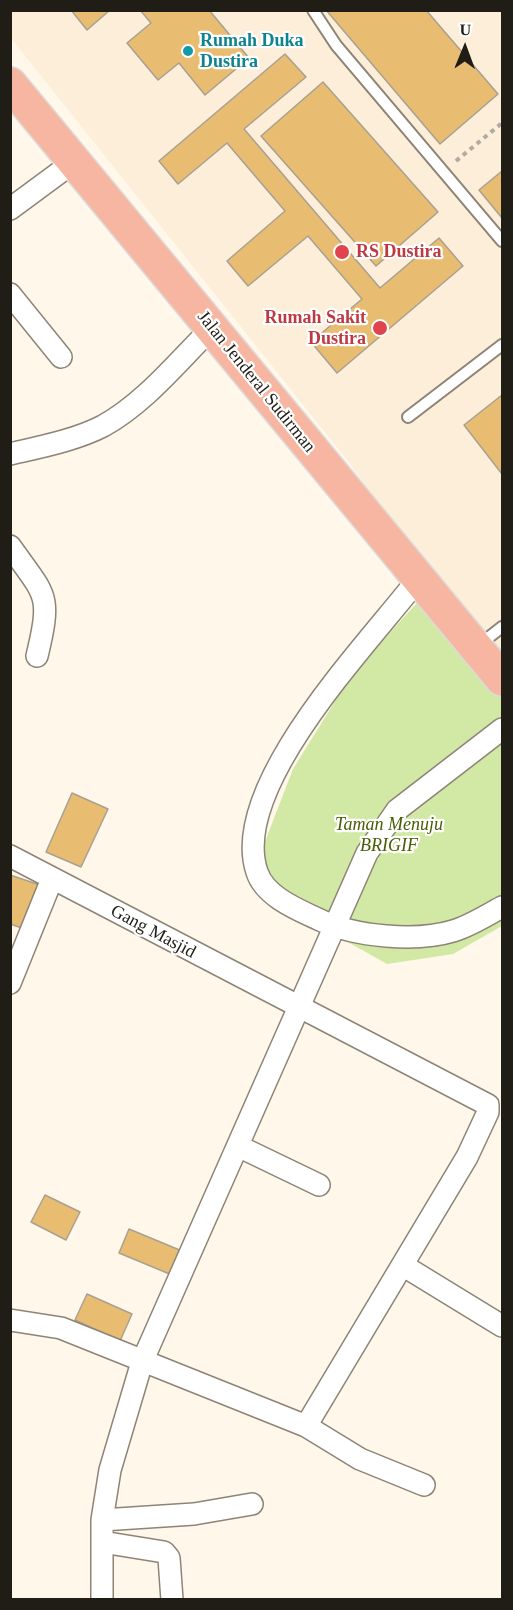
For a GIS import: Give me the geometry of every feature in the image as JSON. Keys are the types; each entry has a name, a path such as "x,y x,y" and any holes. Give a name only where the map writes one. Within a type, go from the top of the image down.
{"main road":[{"name":"Jalan Jenderal Sudirman","path":"10,84 502,679"}],"street":[{"path":"10,209 75,161"},
{"path":"10,294 61,357"},
{"path":"10,453 45,446 102,426 138,400 212,328"},
{"path":"10,546 43,592 46,602 46,619 37,656"},
{"path":"418,579 343,668 298,734 268,785 253,831 257,873 264,885 281,900 334,927 388,936 418,938 454,931 502,908"},
{"path":"102,1599 102,1520 110,1470 142,1362 238,1146 297,1005 367,853 397,810 502,729"},
{"name":"Gang Masjid","path":"10,856 489,1105 488,1112 467,1157 404,1266"},
{"path":"10,983 52,879"},
{"path":"238,1146 319,1185"},
{"path":"306,1426 404,1266 502,1326"},
{"path":"10,1320 61,1328 306,1426 360,1459 424,1485"},
{"path":"102,1520 194,1515 252,1504"},
{"path":"102,1542 164,1552 169,1558 172,1599"}],"lane":[{"path":"313,10 336,45 502,241"},
{"path":"408,417 502,345"},
{"path":"475,648 502,627"}],"path":[{"path":"444,172 502,123"}],"shaded area":[{"name":"RS Dustira","path":"11,11 502,11 502,676 477,649 351,465 11,38"}],"green space":[{"name":"Taman Menuju BRIGIF","path":"424,595 502,690 502,926 453,954 387,964 262,894 261,852 293,769 350,677"}],"building":[{"path":"71,10 110,10 87,30"},
{"name":"Rumah Duka Dustira","path":"140,10 209,10 249,58 205,95 179,63 158,80 127,43 151,23"},
{"path":"326,10 426,10 498,94 440,144"},
{"path":"285,54 306,77 244,129 380,288 439,238 463,266 337,373 311,342 362,299 308,236 248,286 227,261 285,211 227,143 178,184 159,161"},
{"path":"323,82 438,212 376,266 261,136"},
{"path":"502,171 502,218 479,190"},
{"path":"502,395 502,474 464,425"},
{"path":"72,793 108,809 81,867 46,852"},
{"path":"10,875 40,885 25,929 10,924"},
{"path":"45,1195 80,1212 66,1240 31,1222"},
{"path":"129,1229 182,1251 172,1275 119,1253"},
{"path":"87,1294 132,1314 120,1341 75,1320"}],"place":[{"name":"Rumah Duka Dustira","path":"188,51"},
{"name":"RS Dustira","path":"342,252"},
{"name":"Rumah Sakit Dustira","path":"380,328"}]}
